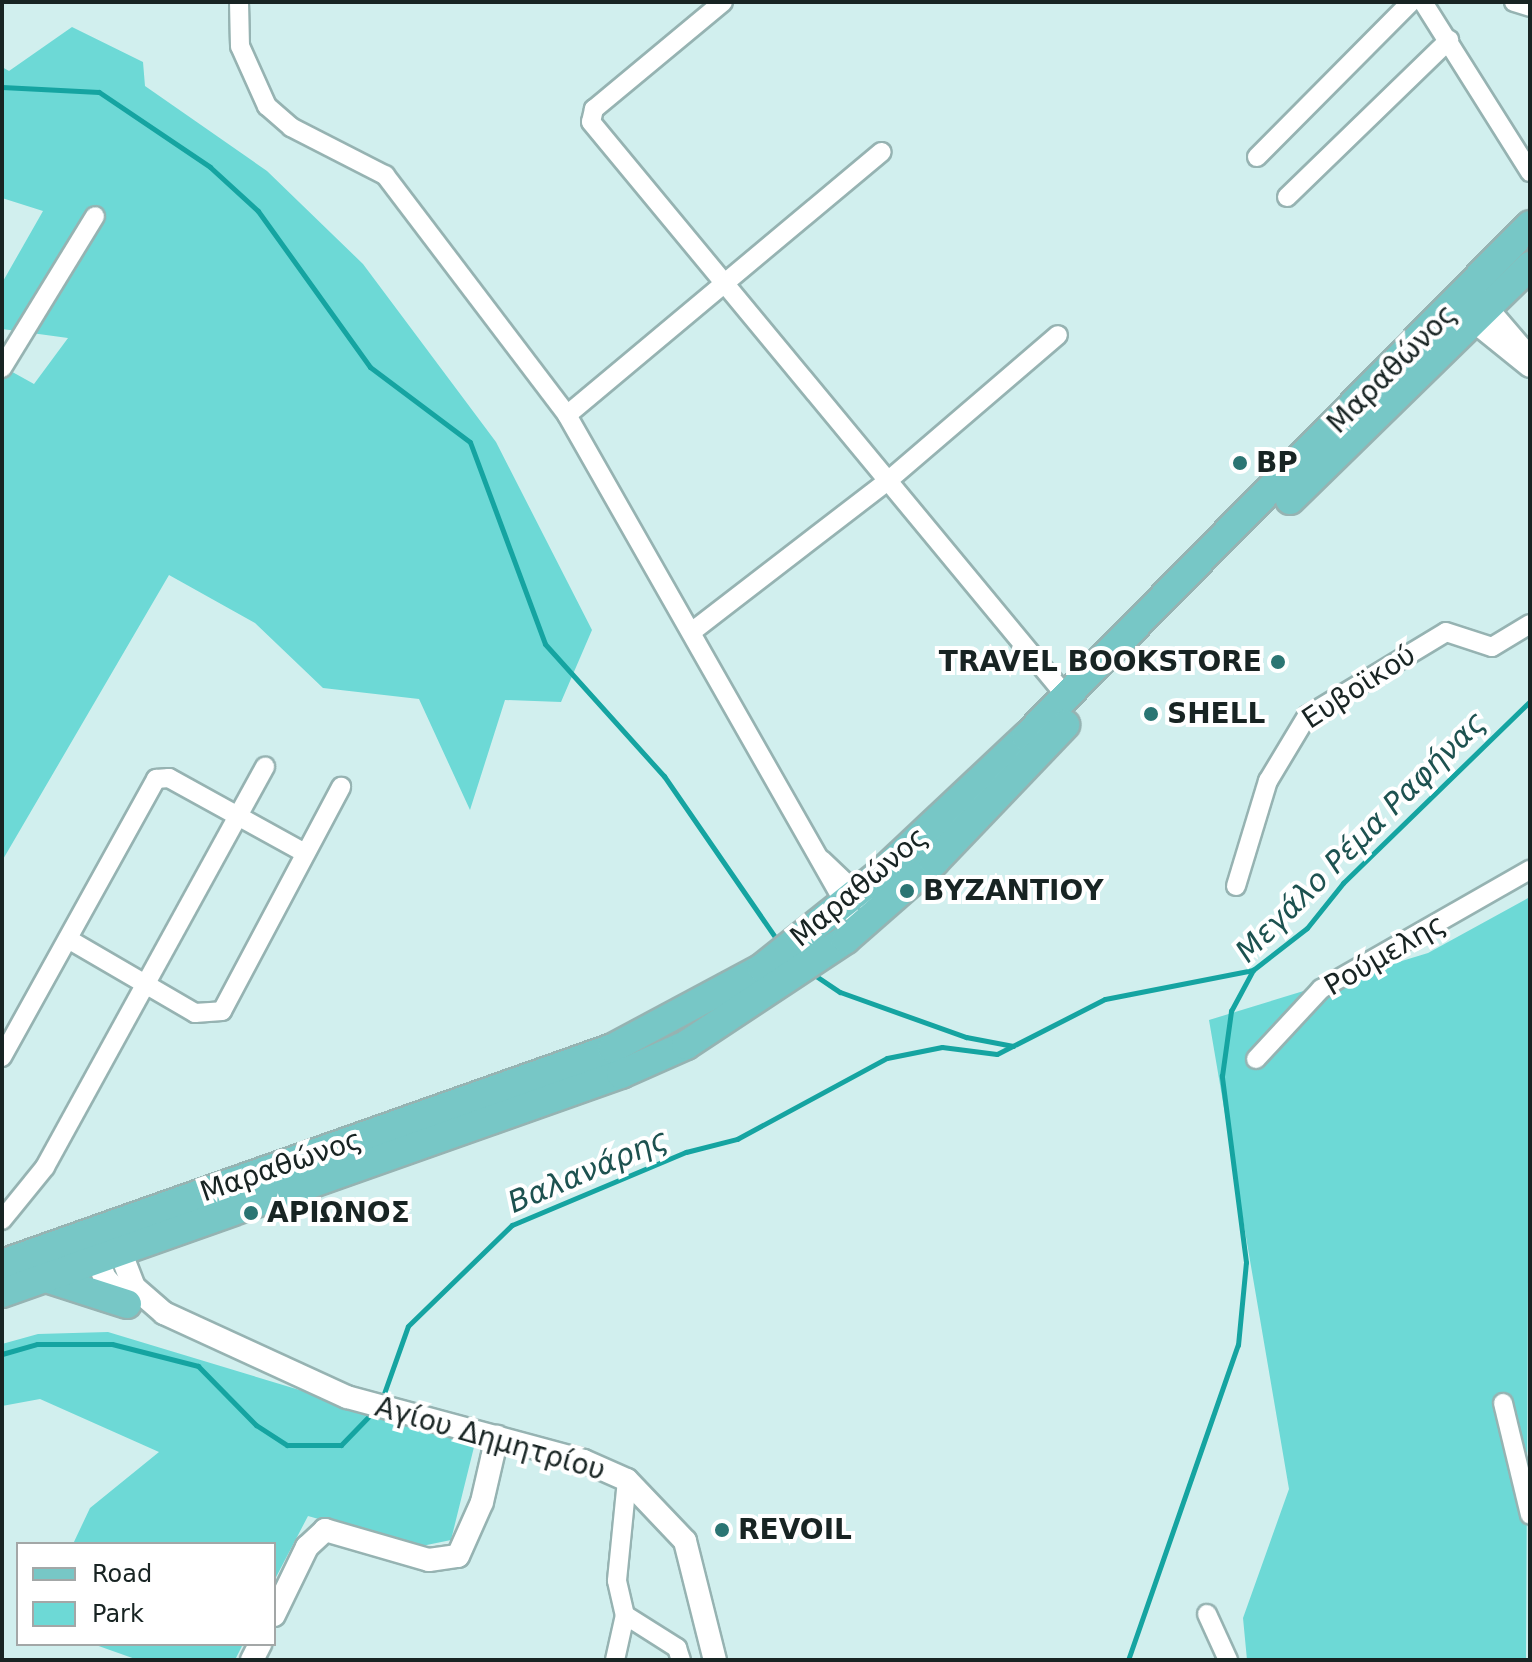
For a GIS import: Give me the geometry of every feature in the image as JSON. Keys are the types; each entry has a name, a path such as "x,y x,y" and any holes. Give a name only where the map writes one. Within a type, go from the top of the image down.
{"main road":[{"name":"Μαραθώνος","path":"2,1293 46,1278 104,1243 613,1048 762,968 806,935 859,910 1472,306 1530,225"},
{"name":"Μαραθώνος","path":"2,1264 104,1243 621,1074 786,985 827,954 859,910 1066,696 1472,306 1530,266"},
{"path":"46,1278 127,1304"}],"street":[{"path":"239,2 240,46 267,106 291,127 385,175 567,415 694,630 822,860 859,910"},
{"path":"723,2 590,117 724,284 890,479 1066,696"},
{"path":"1257,157 1411,2"},
{"path":"1423,2 1530,172"},
{"path":"1514,2 1530,7"},
{"path":"1287,197 1449,40"},
{"path":"567,415 881,152"},
{"path":"2,368 95,216"},
{"path":"1472,306 1530,359"},
{"path":"1472,306 1530,366"},
{"path":"694,630 890,479 1058,335"},
{"name":"Ευβοϊκού","path":"1236,886 1268,781 1307,716 1446,632 1492,647 1530,624"},
{"path":"2,1220 45,1167 146,985 235,814 265,767"},
{"path":"2,1057 156,779 169,778 305,853"},
{"path":"68,939 195,1013 222,1011 341,787"},
{"name":"Ρούμελης","path":"1256,1059 1321,989 1530,870"},
{"path":"104,1243 127,1304"},
{"name":"Αγίου Δημητρίου","path":"104,1243 138,1292 164,1313"},
{"name":"Αγίου Δημητρίου","path":"127,1304 164,1313 357,1400 497,1437 627,1480 685,1541 715,1660"},
{"path":"1503,1403 1530,1515"},
{"path":"276,1611 307,1547 325,1530 429,1560 458,1556 482,1502 497,1437"},
{"path":"615,1660 625,1615 617,1581 627,1480"},
{"path":"1207,1614 1228,1660"},
{"path":"625,1615 677,1648 681,1660"}],"green space":[{"path":"72,27 143,62 145,86 267,171 363,264 496,442 592,630 561,702 505,700 470,810 419,699 323,688 255,623 169,575 2,861 2,377 7,369 34,384 68,338 2,329 2,283 43,211 2,198 2,67 9,71"},
{"path":"1530,897 1526,1660 1247,1660 1243,1618 1289,1489 1209,1020 1428,953"},
{"path":"108,1332 475,1443 451,1540 417,1547 308,1516 276,1577 276,1542 74,1542 90,1508 159,1452 40,1399 2,1406 2,1344 38,1334"},
{"path":"99,1646 242,1646 235,1660 138,1660"}],"waterway":[{"path":"2,87 99,92 210,167 258,211 370,367 470,442 545,644 664,776 779,943"},
{"name":"Μεγάλο Ρέμα Ραφήνας","path":"1128,1660 1238,1345 1246,1262 1222,1076 1231,1011 1253,970 1307,928 1343,883 1530,701"},
{"name":"Βαλανάρης","path":"382,1399 408,1326 512,1225 686,1152 737,1139 887,1058 942,1047 997,1054 1105,999 1253,970"},
{"path":"810,972 840,992 966,1037 1013,1046"},
{"name":"Βαλανάρης","path":"2,1354 37,1344 112,1344 198,1366 256,1425 287,1445 341,1445 374,1411"}],"place":[{"name":"BP","path":"1240,463"},
{"name":"TRAVEL BOOKSTORE","path":"1278,662"},
{"name":"SHELL","path":"1151,714"},
{"name":"ΒΥΖΑΝΤΙΟΥ","path":"907,891"},
{"name":"ΑΡΙΩΝΟΣ","path":"251,1213"},
{"name":"REVOIL","path":"722,1530"}]}
